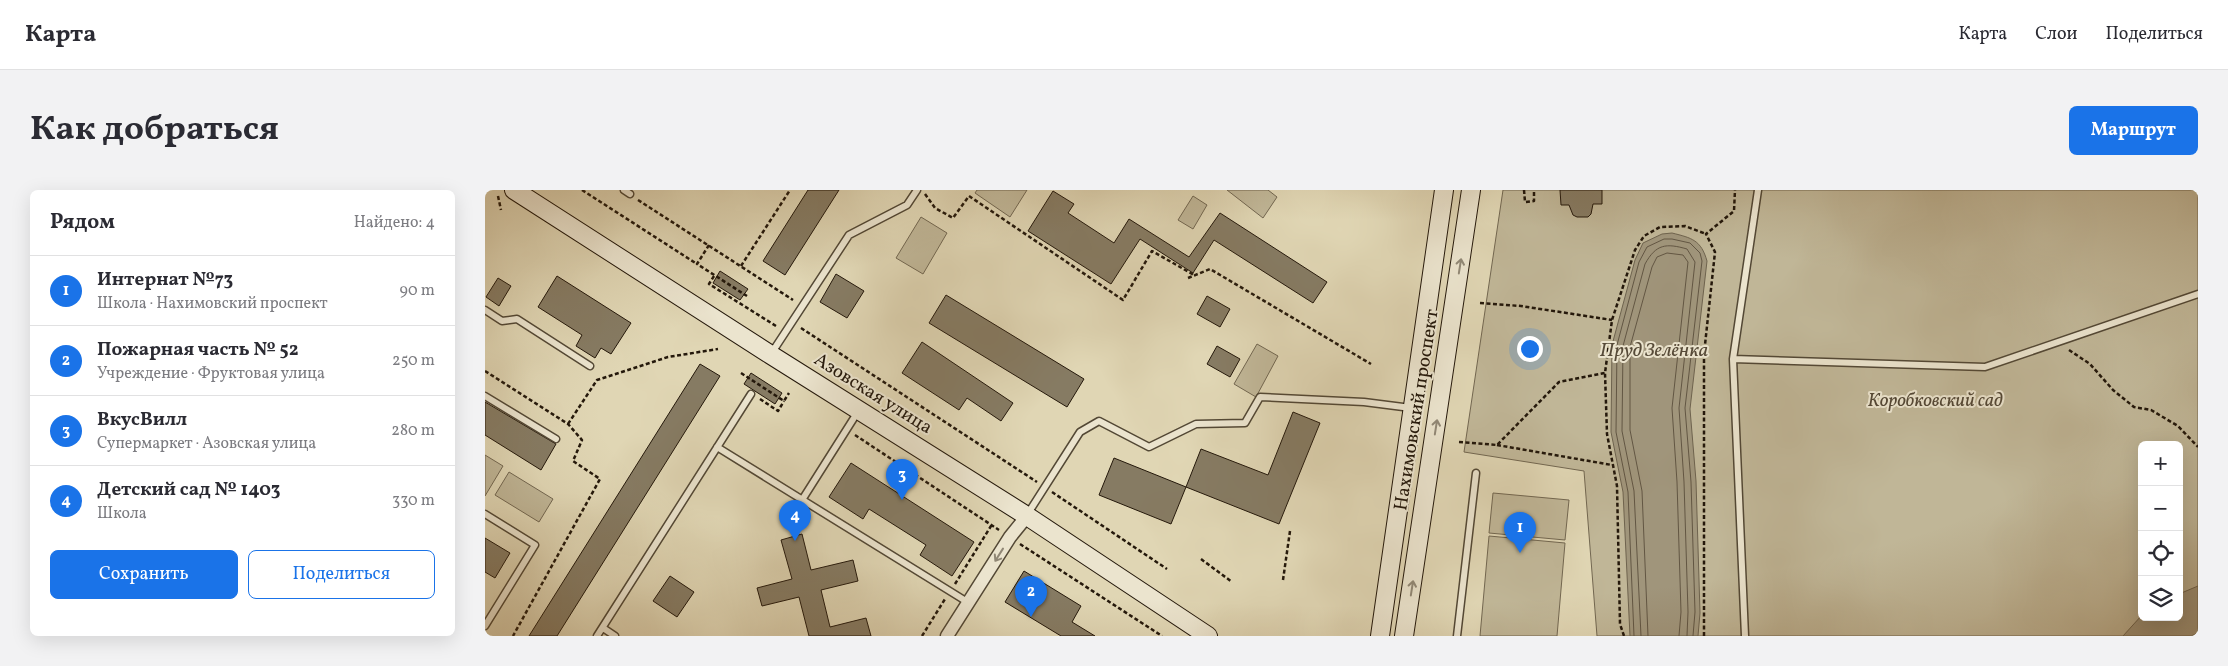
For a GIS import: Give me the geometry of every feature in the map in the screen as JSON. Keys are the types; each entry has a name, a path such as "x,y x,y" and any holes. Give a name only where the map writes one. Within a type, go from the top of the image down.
{"main road":[{"name":"Азовская улица","path":"514,190 1027,516 1208,636"},
{"name":"Нахимовский проспект","path":"1379,636 1444,190"},
{"name":"Нахимовский проспект","path":"1404,636 1471,190"}],"street":[{"path":"947,636 1010,537 1027,516"}],"lane":[{"path":"623,190 630,194"},
{"path":"771,355 849,235 907,205 917,190"},
{"path":"1745,636 1733,359 1758,190"},
{"path":"1733,359 1985,367 2198,294"},
{"path":"485,310 502,321 517,319 590,366"},
{"path":"597,636 751,394"},
{"path":"485,396 556,440"},
{"path":"1027,516 1080,432 1099,421 1149,447 1196,424 1245,423 1260,396 1364,402 1412,409"},
{"path":"802,500 859,410"},
{"path":"717,447 969,603"},
{"path":"1457,636 1475,473"},
{"path":"485,514 535,545 485,626"},
{"path":"603,628 615,636"}],"path":[{"path":"497,190 501,210"},
{"path":"581,190 747,296"},
{"path":"741,266 790,190"},
{"path":"922,190 935,208 953,218 969,196 1123,300 1152,251 1194,275"},
{"path":"1524,190 1525,202 1533,201 1534,190"},
{"path":"1706,234 1734,211 1735,190"},
{"path":"630,194 803,306"},
{"path":"1623,636 1620,624 1617,486 1607,434 1605,373 1612,320 1635,250 1645,236 1660,227 1685,226 1706,234 1715,252 1704,354 1704,636"},
{"path":"697,264 709,245"},
{"path":"1187,278 1210,269 1371,364"},
{"path":"715,276 709,284 786,333"},
{"path":"1480,303 1521,306 1612,320"},
{"path":"793,322 1167,569"},
{"path":"2057,342 2090,364 2113,390 2134,407 2151,410 2178,426 2198,447"},
{"path":"568,424 597,380 668,357 718,349"},
{"path":"485,371 568,424 582,440 573,461 600,478 513,636"},
{"path":"741,373 784,401"},
{"path":"1497,445 1559,382 1605,373"},
{"path":"751,394 777,411 789,394"},
{"path":"1459,442 1497,445 1612,465"},
{"path":"1283,580 1291,531"},
{"path":"1201,558 1232,582"}],"green space":[{"path":"977,190 1027,190 1010,217 975,193"},
{"path":"1227,190 1268,190 1277,197 1263,218"},
{"name":"Коробковский сад","path":"1503,190 2198,190 2198,636 1597,636 1584,471 1464,452"},
{"path":"1193,196 1207,205 1193,229 1178,220"},
{"path":"921,217 947,233 923,274 896,258"},
{"path":"1257,344 1278,356 1256,397 1234,384"},
{"path":"485,455 503,466 485,496"},
{"path":"509,472 553,499 539,522 495,495"},
{"path":"1493,493 1569,500 1565,540 1489,533"},
{"path":"1489,536 1565,543 1557,636 1480,636"}],"water":[{"name":"Пруд Зелёнка","path":"1672,233 1699,244 1707,261 1690,409 1696,481 1700,613 1698,636 1630,636 1623,492 1611,432 1612,345 1635,260 1643,243 1662,234"},
{"path":"2198,586 2198,633 2191,636 2123,636 2138,619 2138,621 2183,621 2183,592"}],"building":[{"path":"808,190 839,190 785,275 763,261"},
{"path":"1560,190 1602,190 1602,204 1593,204 1591,214 1588,217 1577,217 1573,215 1569,205 1561,205"},
{"path":"1053,191 1074,204 1068,213 1114,243 1129,219 1189,257 1220,213 1327,282 1313,303 1214,240 1193,273 1140,239 1111,284 1028,231"},
{"path":"720,271 748,289 740,300 713,283"},
{"path":"836,274 864,291 847,318 820,302"},
{"path":"557,276 631,323 611,354 601,348 595,358 576,346 582,335 538,307"},
{"path":"498,278 511,286 499,306 486,297"},
{"path":"946,295 1084,379 1067,407 929,323"},
{"path":"1207,296 1230,309 1220,327 1197,314"},
{"path":"922,342 1013,403 1001,421 967,398 959,410 902,373"},
{"path":"1217,346 1240,359 1230,377 1207,364"},
{"path":"700,364 720,376 557,636 529,636"},
{"path":"751,373 782,393 775,404 744,384"},
{"path":"485,402 556,444 541,470 485,435"},
{"path":"1293,412 1320,423 1279,524 1186,487 1201,449 1268,475"},
{"path":"1114,458 1186,487 1171,524 1099,495"},
{"path":"851,463 974,542 952,576 920,555 926,545 869,509 863,519 829,497"},
{"path":"802,534 811,570 853,560 858,581 821,590 830,627 866,618 871,636 809,636 799,597 762,606 757,588 792,579 781,540"},
{"path":"485,538 510,553 495,578 485,572"},
{"path":"1024,571 1081,606 1072,622 1095,636 1061,636 1005,602"},
{"path":"670,576 694,592 677,617 653,601"}],"place":[{"name":"ВкусВилл","path":"902,500"},
{"name":"Детский сад № 1403","path":"795,541"},
{"name":"Интернат №73","path":"1520,553"},
{"name":"Пожарная часть № 52","path":"1031,617"}]}
